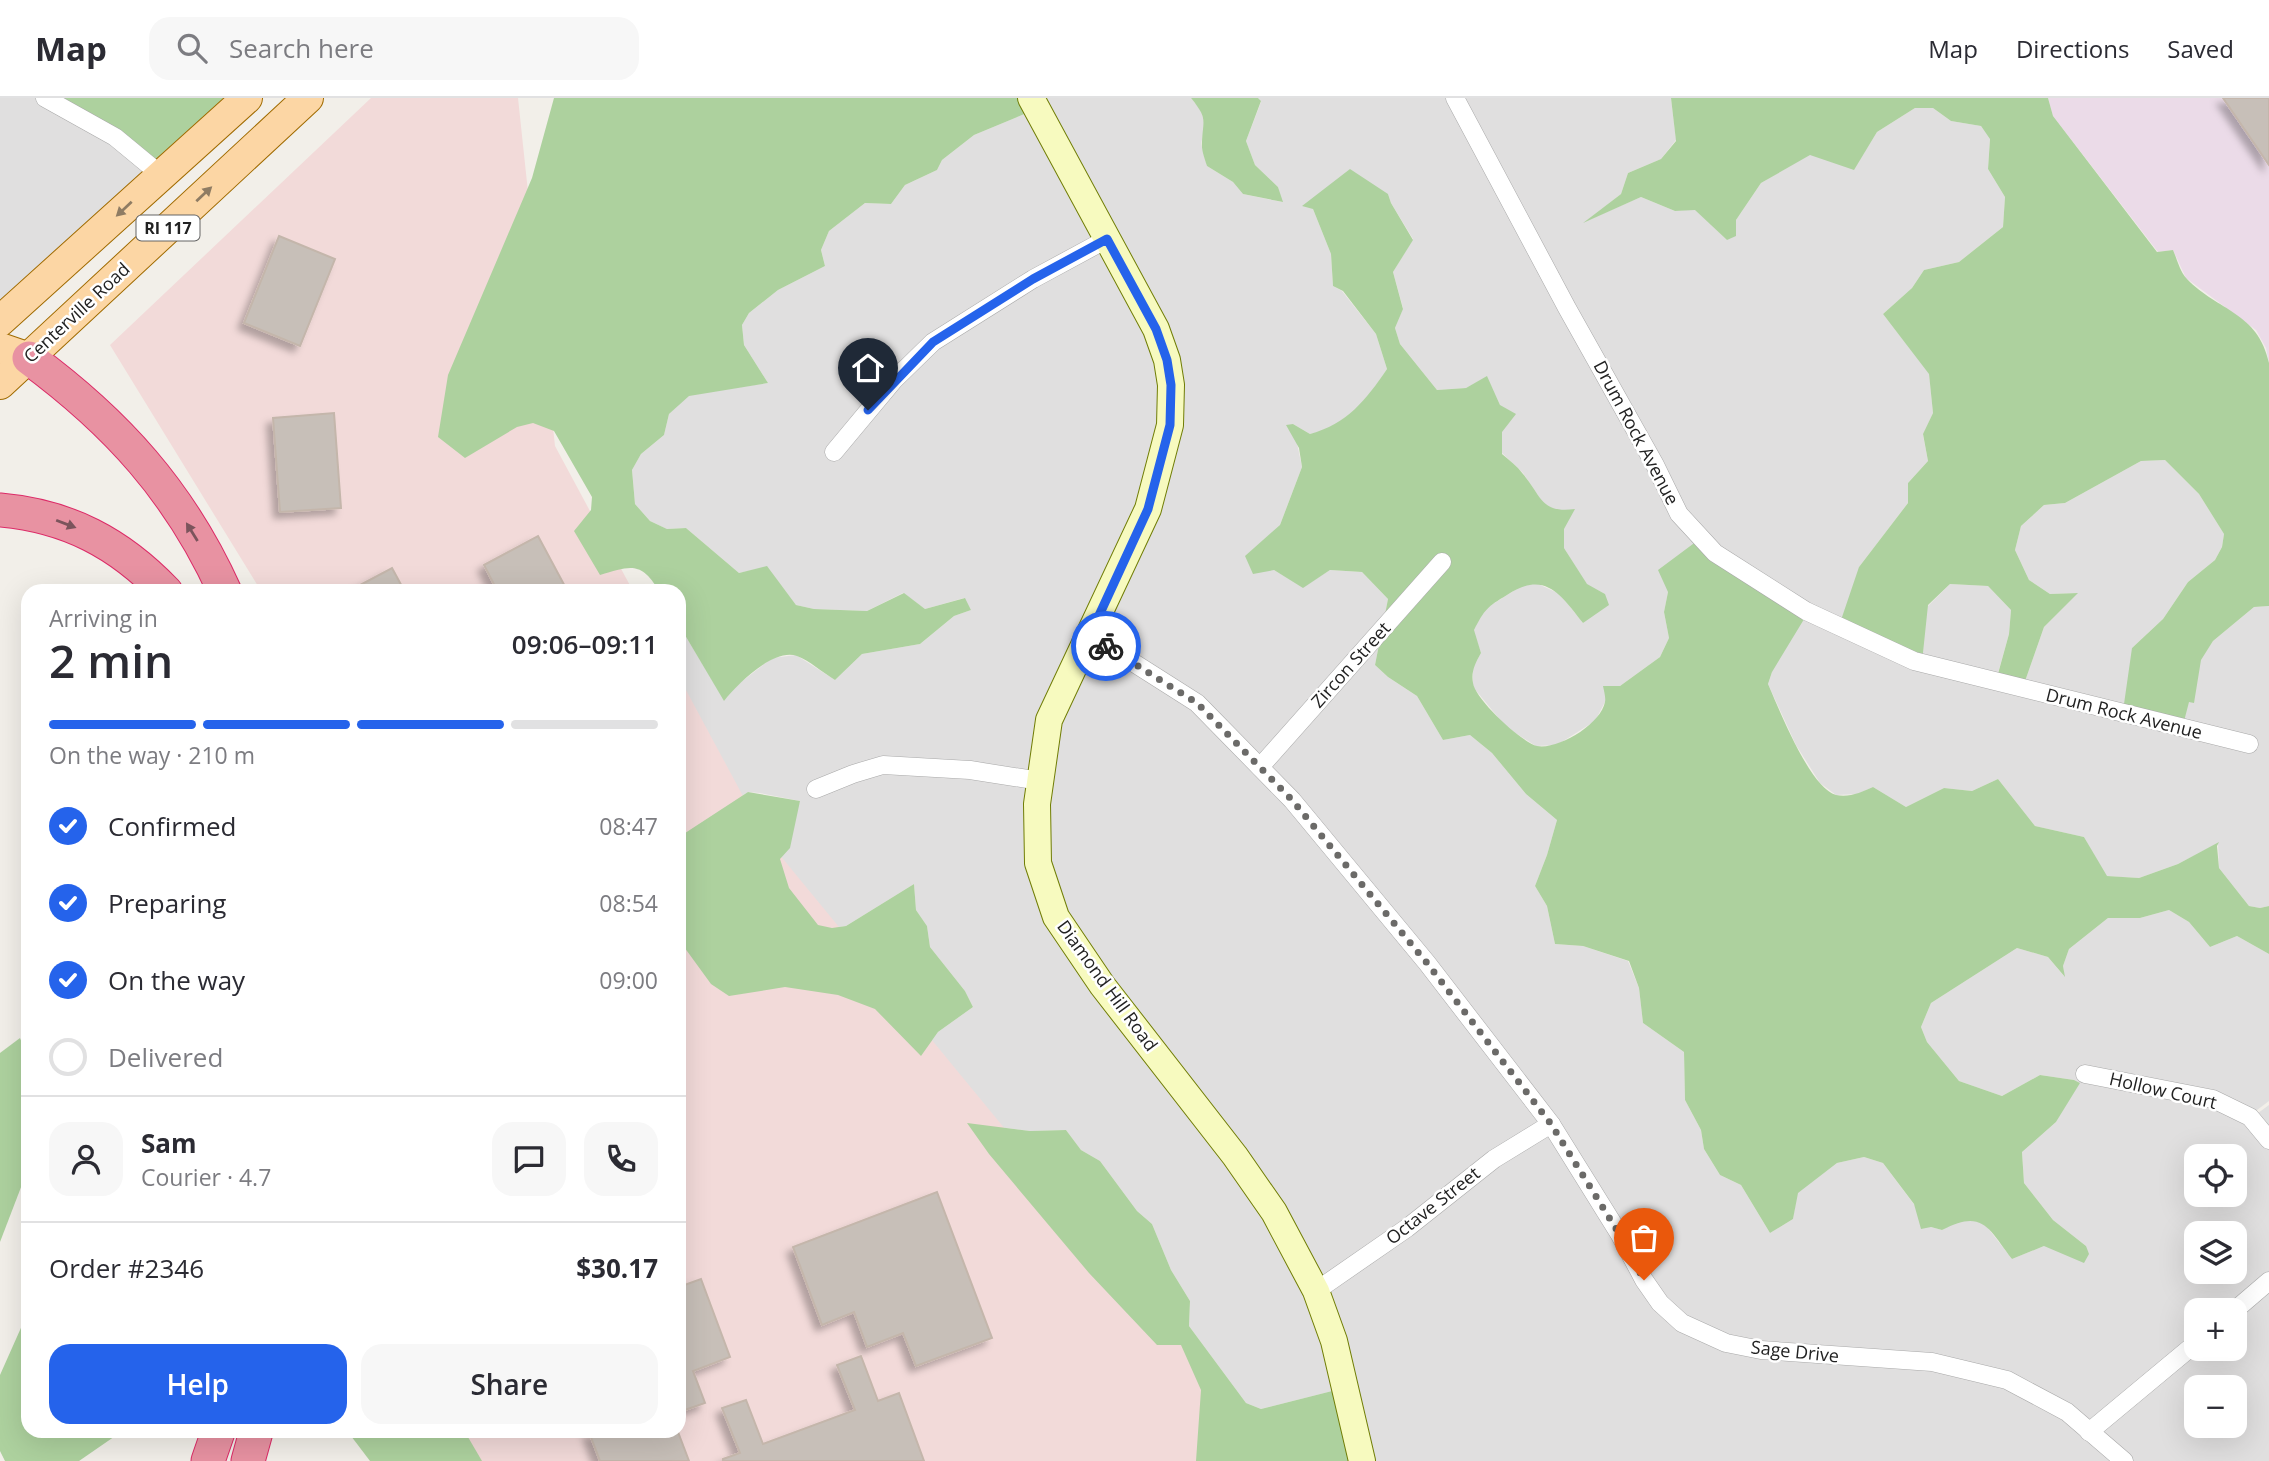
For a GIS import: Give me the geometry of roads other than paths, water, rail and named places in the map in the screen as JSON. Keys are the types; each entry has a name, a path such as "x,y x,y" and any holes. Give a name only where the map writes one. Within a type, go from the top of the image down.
{"highway":[{"path":"15,353 102,416 132,447 182,514 221,584"},
{"path":"0,510 45,516 105,540 132,559 158,584"},
{"path":"208,1461 216,1438"},
{"path":"248,1461 254,1438"}],"main road":[{"name":"RI 117","path":"0,321 247,98"},
{"name":"Centerville Road","path":"0,384 15,353 308,98"}],"street":[{"path":"45,98 115,137 161,175"},
{"name":"Diamond Hill Road","path":"1031,98 1156,329 1167,360 1171,385 1170,425 1148,509 1049,720 1037,804 1038,863 1056,917 1102,985 1227,1146 1274,1212 1316,1292 1334,1341 1362,1461"},
{"name":"Drum Rock Avenue","path":"1455,98 1679,514 1714,553 1807,611 1914,661 2249,744"},
{"path":"834,452 894,380 933,342 1033,279 1107,239"},
{"name":"Zircon Street","path":"1260,768 1442,562"},
{"name":"Sage Drive","path":"1090,635 1197,703 1292,800 1427,963 1551,1124 1620,1235 1644,1280 1660,1303 1682,1323 1726,1343 1761,1350 1932,1362 2007,1380 2067,1412 2124,1461"},
{"path":"816,789 883,765 970,770 1040,781"},
{"name":"Hollow Court","path":"2085,1073 2213,1099 2250,1117 2269,1140"},
{"name":"Octave Street","path":"1316,1292 1407,1228 1494,1159 1551,1124"},
{"path":"2247,1300 2269,1281"},
{"path":"2089,1432 2184,1353"}]}
